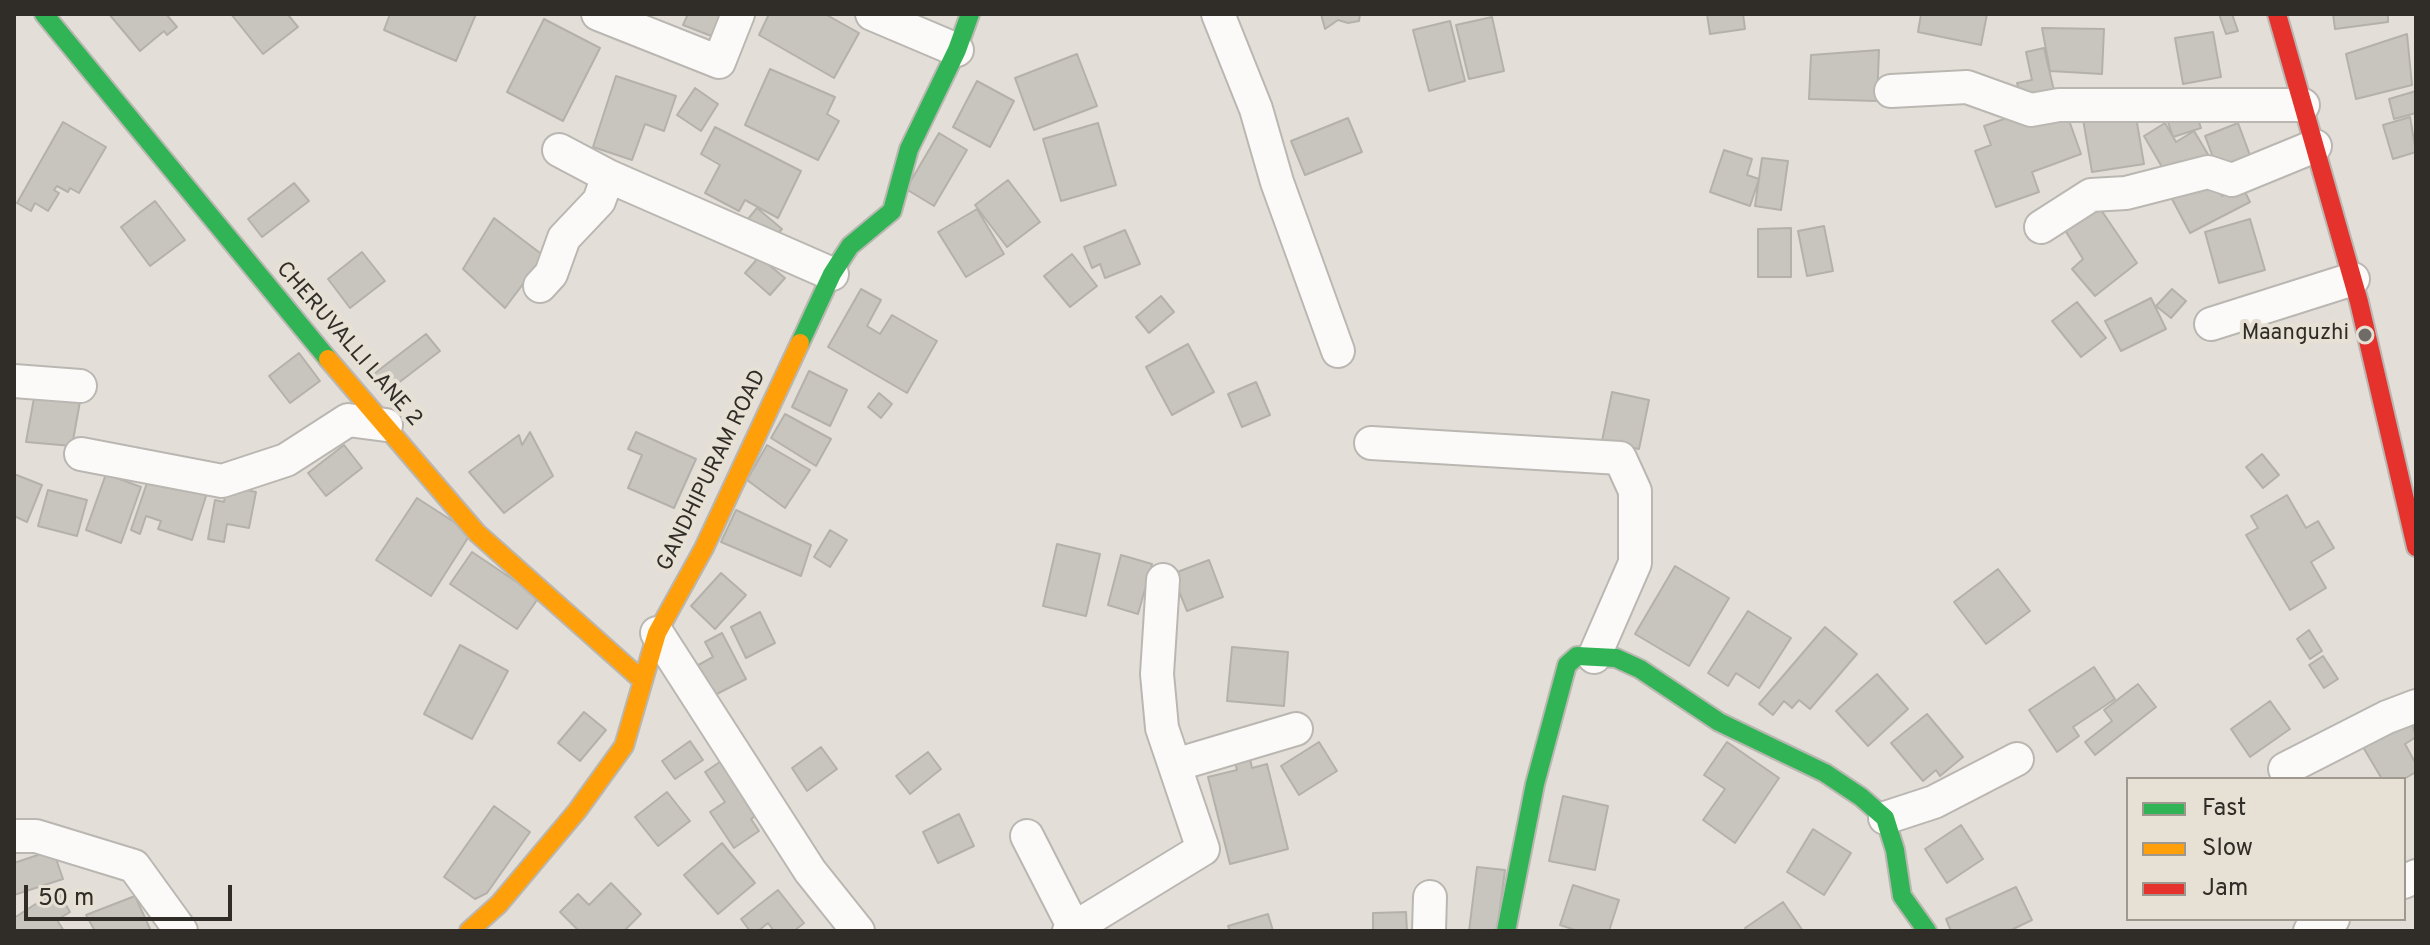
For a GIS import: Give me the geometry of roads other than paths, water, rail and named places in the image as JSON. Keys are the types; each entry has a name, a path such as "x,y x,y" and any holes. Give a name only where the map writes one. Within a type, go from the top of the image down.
{"street":[{"name":"CHERUVALLI LANE 2","path":"44,14 254,273 477,533 643,681"},
{"path":"598,14 719,62 738,14"},
{"path":"872,14 957,50"},
{"name":"GANDHIPURAM ROAD","path":"469,931 519,881 577,811 624,746 657,633 711,535 832,274 850,246 892,211 909,149 957,50 970,14"},
{"path":"1218,14 1256,109 1277,182 1338,351"},
{"path":"2277,14 2353,279 2416,547"},
{"path":"1891,91 1967,87 2031,110 2059,105 2303,105"},
{"path":"2041,227 2091,195 2126,193 2208,172 2232,180 2315,146"},
{"path":"559,150 608,176 832,274"},
{"path":"540,286 551,274 564,238 599,201 608,176"},
{"path":"2211,324 2353,279"},
{"path":"14,381 80,386"},
{"path":"81,454 222,481 286,460 348,420 386,425"},
{"path":"1371,443 1620,458 1635,491 1635,563 1594,657"},
{"path":"1027,836 1072,930 1203,849 1162,728 1157,674 1163,580"},
{"path":"657,633 810,871 858,931"},
{"path":"1506,931 1535,784 1567,665 1577,656 1616,658 1640,669 1719,722 1825,773 1885,818 1895,850 1902,896 1927,931"},
{"path":"2285,769 2416,706"},
{"path":"1175,765 1296,729"},
{"path":"1885,818 1934,802 2017,759"},
{"path":"14,836 36,836 134,866 181,931"},
{"path":"1429,931 1430,897"},
{"path":"2310,931 2329,921"}],"place":[{"name":"Maanguzhi","path":"2365,335"}]}
